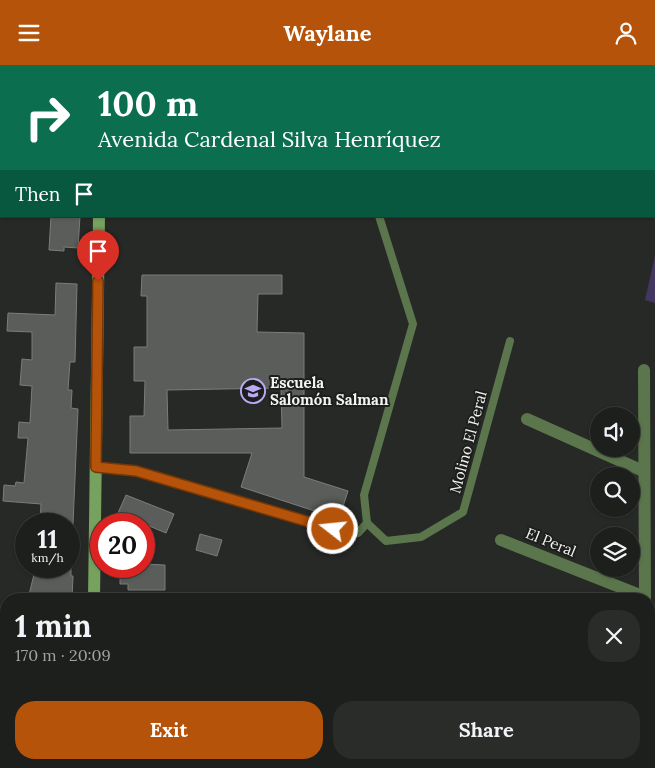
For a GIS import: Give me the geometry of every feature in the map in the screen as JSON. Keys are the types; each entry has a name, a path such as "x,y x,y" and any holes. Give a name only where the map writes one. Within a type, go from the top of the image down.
{"street":[{"path":"94,593 99,217"},
{"path":"644,371 645,593"},
{"path":"527,419 643,471"},
{"name":"El Peral","path":"501,539 633,593"}],"lane":[{"path":"96,467 136,471 350,534 358,533 367,523 364,495 413,324 379,217"},
{"name":"Molino El Peral","path":"367,523 386,541 421,537 463,512 510,341"}],"shaded area":[{"path":"655,256 655,303 645,300"}],"building":[{"path":"51,217 80,217 78,248 64,247 64,251 49,250"},
{"path":"142,275 282,275 282,294 258,294 257,332 304,333 304,477 348,491 339,519 241,487 252,453 130,453 130,416 144,416 145,381 134,381 134,347 147,347 147,296 141,296","holes":["281,388 282,428 168,430 167,390"]},
{"path":"56,283 77,284 75,362 70,362 68,390 72,390 71,408 78,409 73,513 41,513 41,504 3,501 4,485 15,486 16,482 24,483 28,438 18,438 19,422 30,423 32,386 20,385 22,359 32,360 32,332 7,331 8,313 55,315"},
{"path":"126,495 174,514 166,533 155,528 155,513 118,513"},
{"path":"200,534 222,540 217,556 196,550"},
{"path":"155,565 165,565 165,590 128,590 128,584 120,584 120,578 155,578"},
{"path":"33,578 73,578 72,593 29,593"}],"place":[{"name":"Escuela Salomón Salman","path":"253,391"}],"route":[{"path":"98,281 96,467 136,471 333,529"}]}
